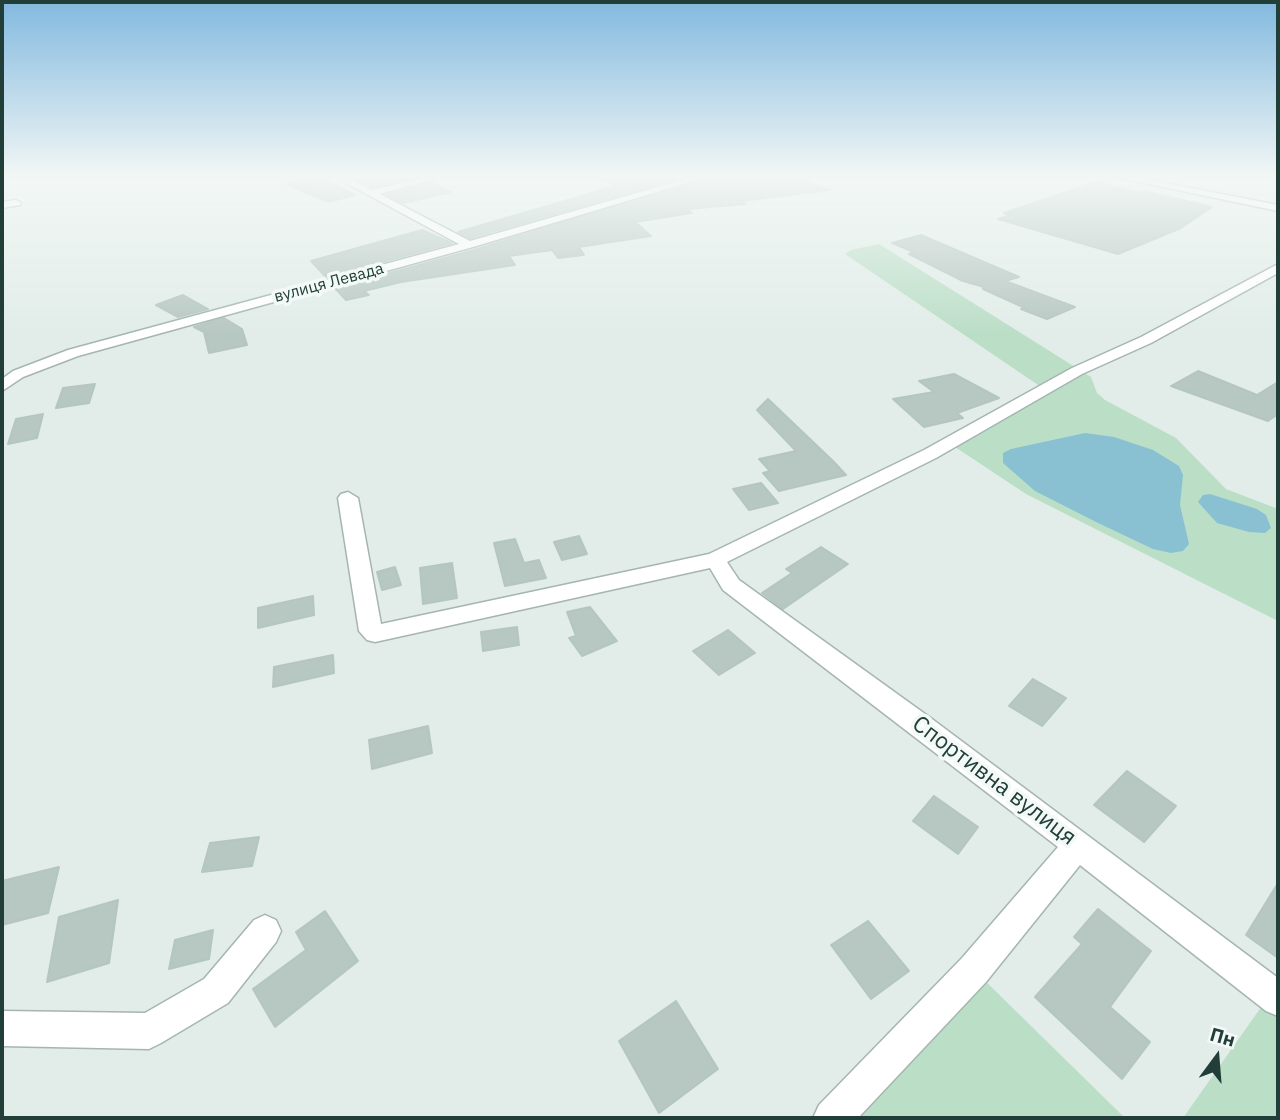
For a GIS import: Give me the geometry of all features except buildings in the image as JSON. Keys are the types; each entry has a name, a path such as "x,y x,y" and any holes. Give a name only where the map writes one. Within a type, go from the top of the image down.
{"street":[{"path":"440,229 469,245"},
{"name":"вулиця Левада","path":"2,386 18,374 73,353 523,229"},
{"path":"348,498 371,631 375,634 715,559 930,454 1077,371 1146,340 1278,268"},
{"path":"2,368 18,374"},
{"name":"Спортивна вулиця","path":"715,559 731,585 1278,999"},
{"path":"832,1118 974,970 1078,845"},
{"path":"2,1029 149,1031 216,991 265,931"}],"green space":[{"path":"879,244 1091,377 1097,393 1105,400 1176,438 1226,489 1278,509 1278,621 1026,494 949,443 1044,389 845,254 851,250"},
{"path":"974,970 1125,1118 832,1118"},
{"path":"1271,993 1278,999 1278,1118 1183,1118"}],"water":[{"path":"1085,433 1114,437 1153,450 1179,466 1183,475 1180,505 1189,544 1183,551 1171,553 1153,549 1096,522 1035,491 1003,463 1003,453 1011,449"},
{"path":"1210,494 1257,509 1266,515 1271,528 1265,533 1249,532 1217,523 1198,502 1203,495"}]}
